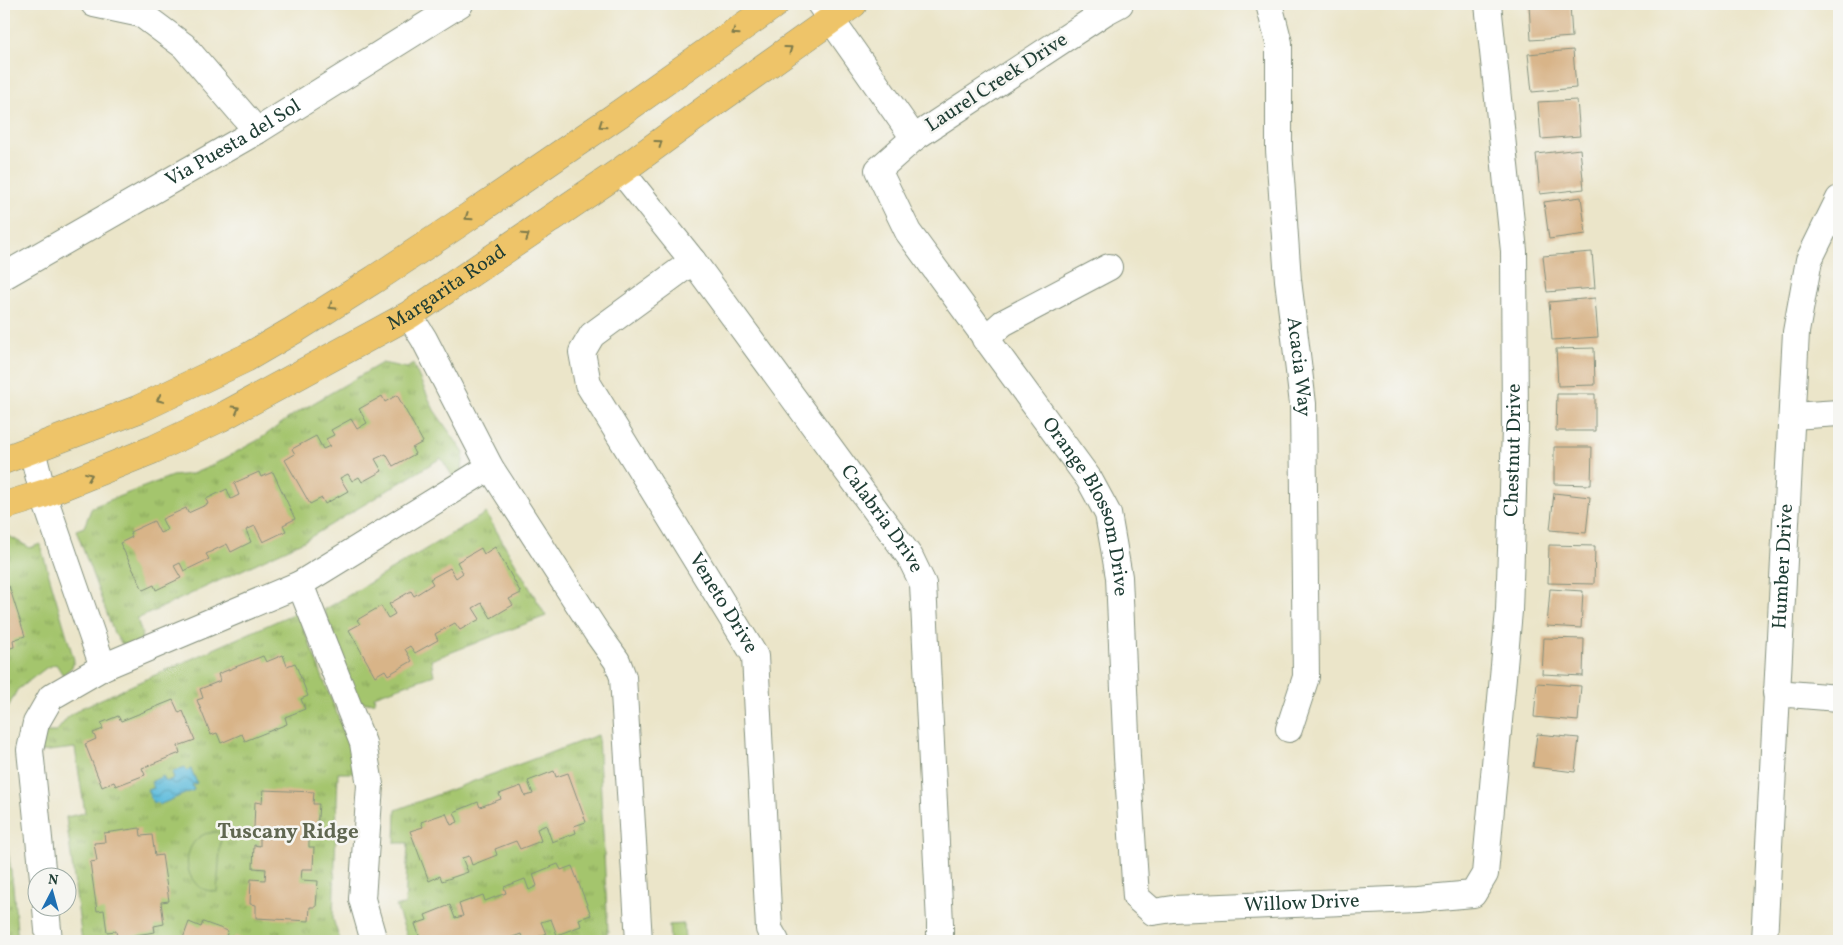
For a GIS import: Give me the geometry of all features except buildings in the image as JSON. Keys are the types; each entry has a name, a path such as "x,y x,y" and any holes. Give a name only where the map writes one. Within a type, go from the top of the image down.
{"main road":[{"path":"4,460 139,409 246,358 294,330 455,226 775,4"},
{"name":"Margarita Road","path":"4,506 43,494 152,450 220,418 409,315 621,171 826,11 853,4"}],"street":[{"path":"94,4 141,14 184,46 257,131"},
{"name":"Via Puesta del Sol","path":"4,276 257,131 460,4"},
{"name":"Laurel Creek Drive","path":"878,170 914,138 1120,4"},
{"name":"Acacia Way","path":"1269,4 1279,43 1279,150 1288,280 1303,404 1306,676 1289,729"},
{"name":"Chestnut Drive","path":"1473,894 1485,874 1509,611 1515,429 1514,251 1488,4"},
{"path":"826,11 914,138"},
{"name":"Orange Blossom Drive","path":"878,170 908,232 1089,479 1108,514 1119,577 1127,757 1136,897"},
{"name":"Calabria Drive","path":"621,171 693,261 910,557 923,584 940,941"},
{"name":"Humber Drive","path":"1764,941 1796,332 1809,260 1839,199"},
{"name":"Veneto Drive","path":"693,261 592,335 582,352 588,384 755,656 769,929 776,941"},
{"path":"985,339 1002,323 1109,267"},
{"path":"409,315 424,339 490,467 617,661 623,678 639,941"},
{"path":"1792,416 1839,413"},
{"path":"32,450 43,494 103,667"},
{"path":"42,868 30,750 36,723 51,697 103,667 300,584 490,467"},
{"path":"300,584 363,743 370,785 362,899 374,941"},
{"path":"1776,694 1839,698"},
{"name":"Willow Drive","path":"1136,897 1153,912 1183,909 1417,899 1473,894"},
{"path":"47,918 50,941"}],"green space":[{"path":"382,363 407,368 413,364 434,410 464,453 462,470 453,477 441,458 304,541 137,619 142,633 141,641 131,645 122,644 114,633 76,530 84,527 92,507 172,476 192,474 209,467 260,439 293,415"},
{"path":"486,513 546,616 431,660 434,675 374,696 375,702 365,703 357,700 324,610"},
{"path":"9,536 30,548 40,544 74,660 72,667 63,675 56,664 46,668 17,690 4,715 4,537"},
{"path":"297,612 354,757 354,773 338,773 333,919 340,941 82,941 78,910 78,868 73,868 66,817 85,813 75,748 40,752 45,732 56,732 68,717 81,708"},
{"path":"598,735 608,932 604,938 595,941 409,941 396,906 405,905 408,843 395,843 396,810"},
{"path":"4,823 13,886 18,941 4,941"},
{"path":"221,833 217,892 200,888 192,878 188,865 189,852 196,840 204,834"},
{"path":"684,924 685,941 670,941 669,925"}],"water":[{"path":"185,767 186,771 191,769 197,783 192,785 194,790 159,805 157,802 153,803 147,790 154,788 151,782 163,776 166,782 174,778 172,772"}],"district":[{"name":"Tuscany Ridge","path":"288,832"}]}
